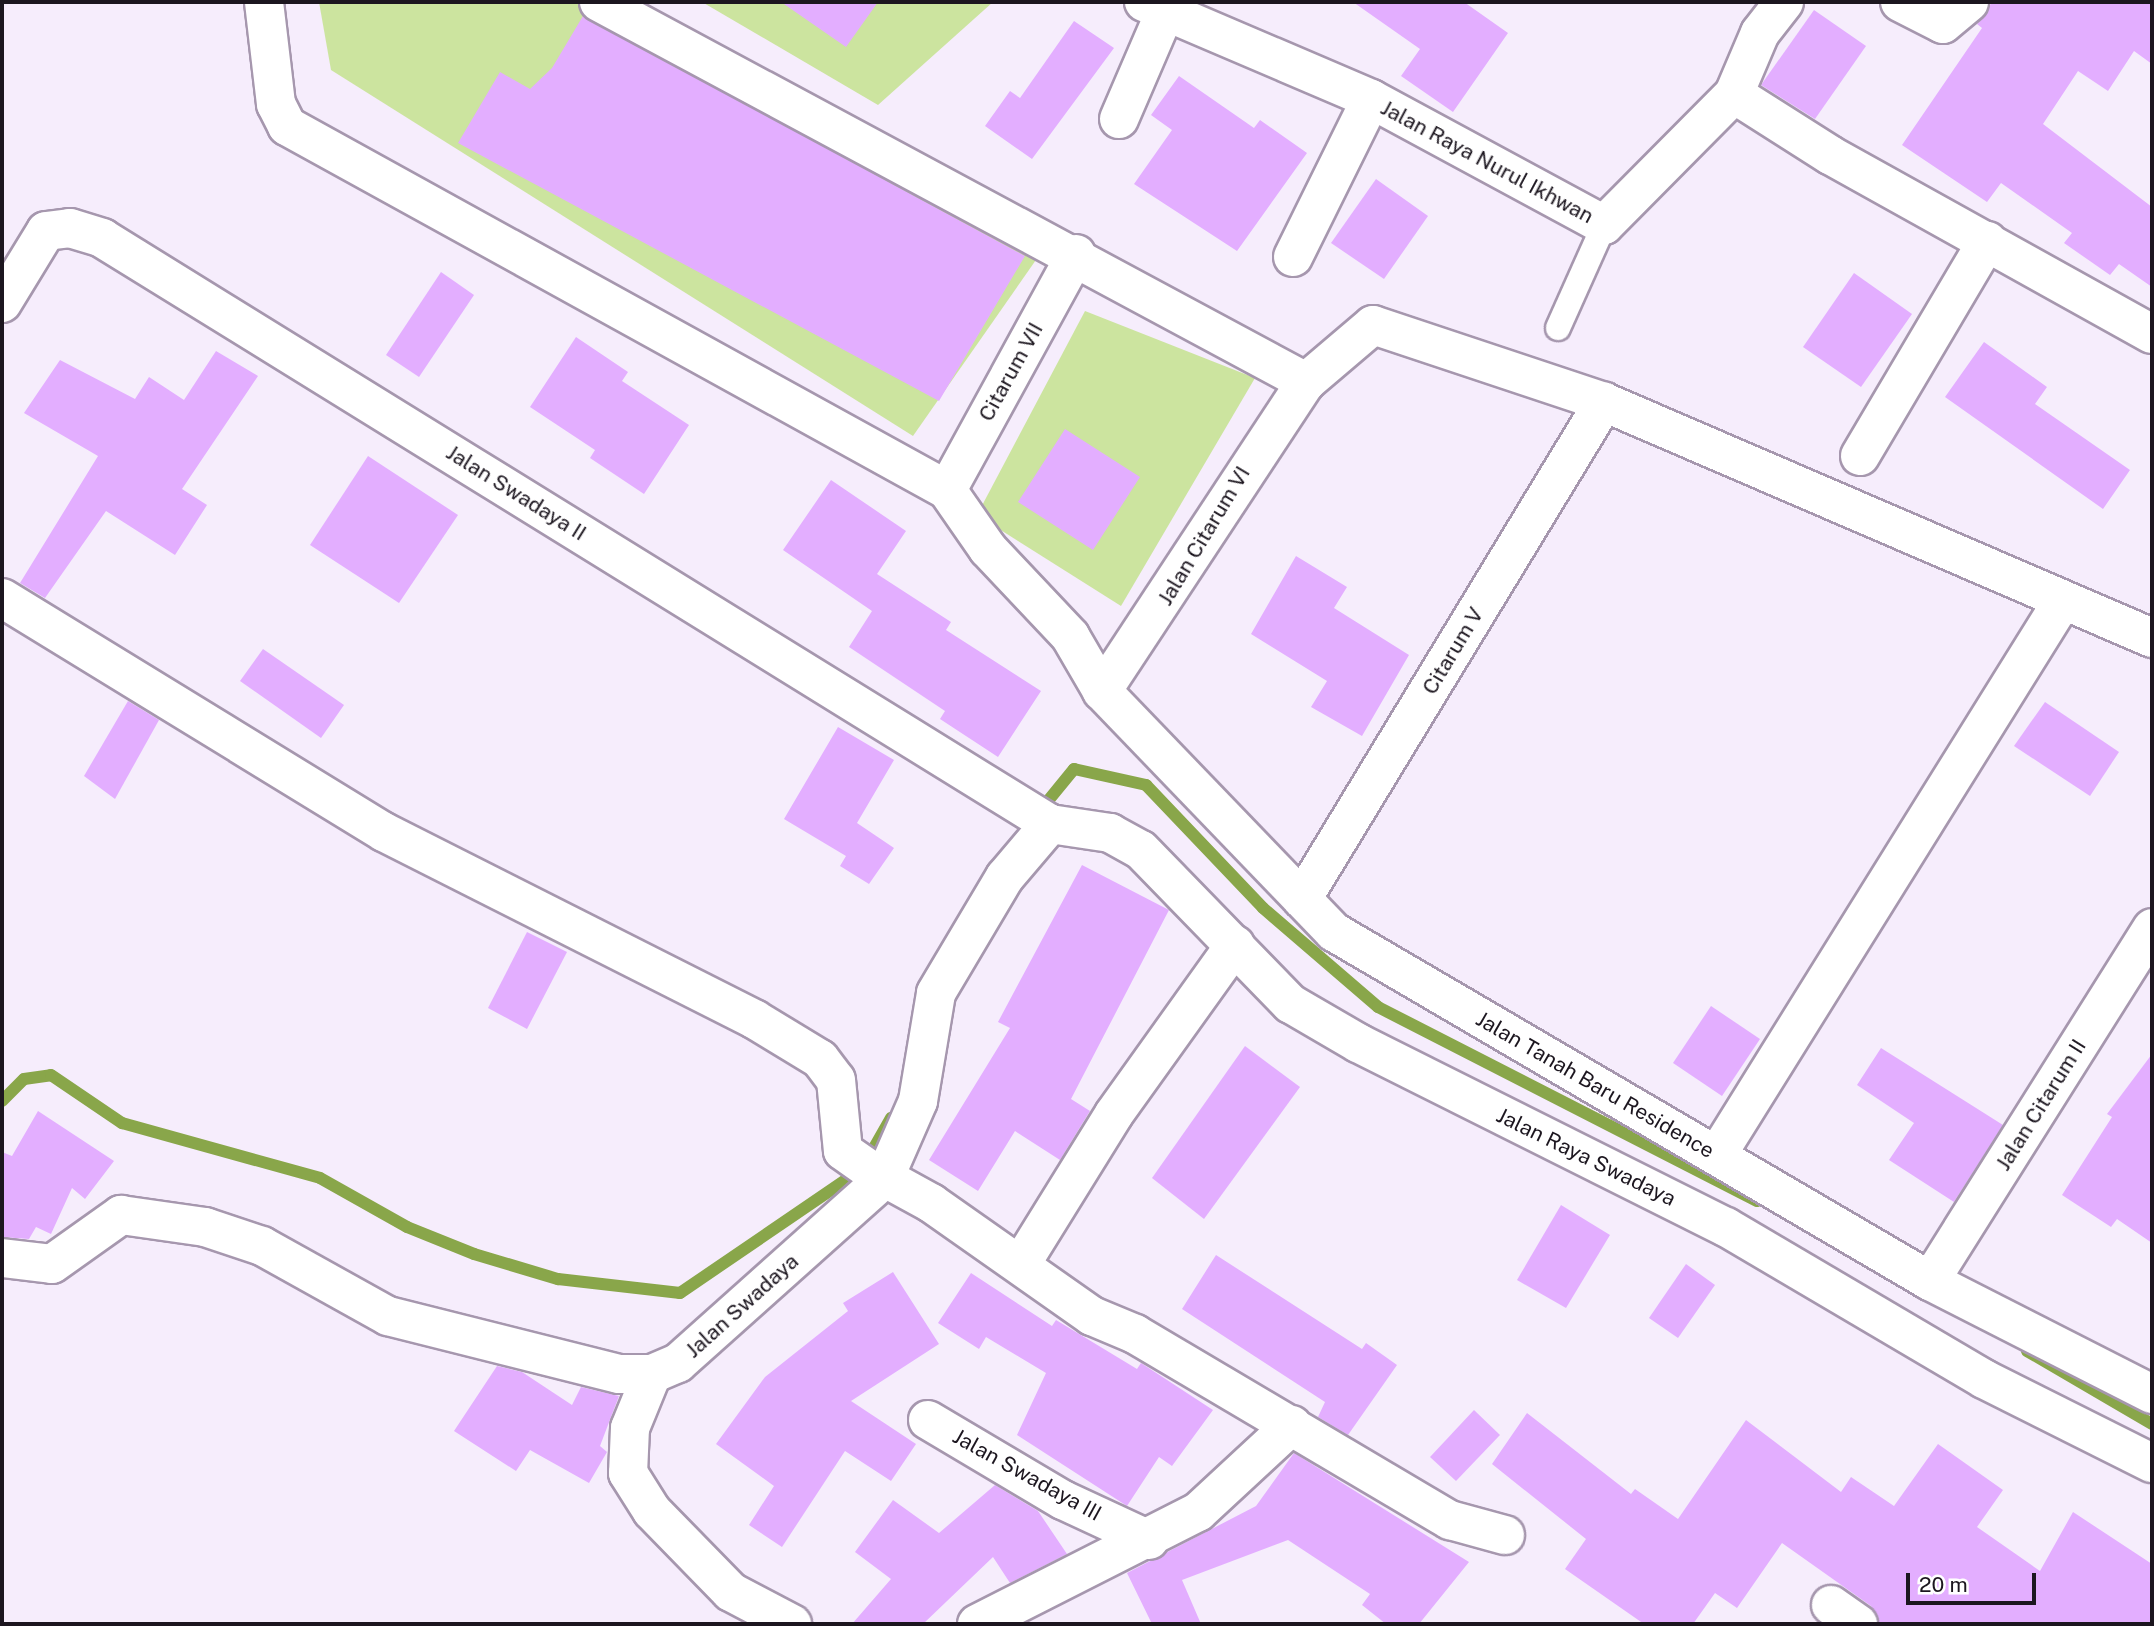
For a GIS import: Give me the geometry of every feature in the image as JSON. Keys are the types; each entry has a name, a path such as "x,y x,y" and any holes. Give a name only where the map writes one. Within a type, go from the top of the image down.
{"street":[{"path":"264,2 276,104 287,126 313,146 947,490"},
{"path":"599,2 1076,254 1306,382"},
{"path":"1784,2 1760,33 1734,94 2152,334"},
{"path":"1900,2 1943,24 1969,2"},
{"path":"1119,120 1155,6"},
{"name":"Jalan Raya Nurul Ikhwan","path":"1155,6 1371,99 1604,225 1734,94"},
{"path":"1293,257 1371,99"},
{"name":"Jalan Swadaya II","path":"2,303 46,230 70,228 102,237 1040,816"},
{"path":"1860,456 1987,241"},
{"name":"Citarum VII","path":"947,490 1076,254"},
{"name":"Jalan Citarum VI","path":"1102,691 1306,382 1373,325 1604,402"},
{"path":"1604,402 2152,638"},
{"name":"Citarum V","path":"1303,899 1604,402"},
{"name":"Jalan Tanah Baru Residence","path":"947,490 988,550 1070,636 1102,691 1334,932 1930,1281 2152,1394"},
{"path":"2,598 384,832 754,1019 820,1059 836,1080 865,1166 1021,1264 1092,1316 1292,1425 1450,1520 1504,1535"},
{"path":"1717,1155 2063,600"},
{"name":"Jalan Raya Swadaya","path":"1040,816 1110,833 1141,850 1291,1004 1358,1043 1703,1215 1984,1378 2152,1463"},
{"name":"Jalan Swadaya","path":"2,1258 52,1264 121,1216 205,1227 262,1246 388,1316 619,1374 652,1374 678,1363 865,1166 918,1101 936,993 1040,816"},
{"name":"Jalan Citarum II","path":"1930,1281 2152,928"},
{"path":"1021,1264 1107,1125 1235,945"},
{"path":"652,1374 630,1428 628,1472 652,1511 730,1592 792,1624"},
{"name":"Jalan Swadaya III","path":"928,1420 1063,1500 1149,1540"},
{"path":"977,1624 1149,1540 1223,1493 1292,1425"}],"lane":[{"path":"1558,328 1604,225"}],"green space":[{"path":"319,2 608,2 1052,237 913,436 331,70"},
{"path":"702,2 993,2 878,105"},
{"path":"1085,311 1255,378 1121,606 977,515"}],"building":[{"path":"781,2 878,2 846,47"},
{"path":"1353,2 1464,2 1508,33 1453,112 1401,76 1420,49"},
{"path":"1992,2 2152,2 2152,64 2134,51 2108,91 2078,71 2043,124 2152,207 2152,287 2119,264 2110,275 2064,243 2072,233 2001,183 1987,202 1902,145 1982,28 1977,24"},
{"path":"1814,10 1866,46 1815,119 1761,85"},
{"path":"583,16 1025,256 939,401 458,143 500,72 530,89 552,68"},
{"path":"1074,21 1114,48 1032,159 985,126 1010,91 1020,98"},
{"path":"1179,76 1254,128 1260,120 1307,153 1237,251 1134,184 1172,130 1151,115"},
{"path":"1376,179 1428,216 1384,279 1331,243"},
{"path":"441,272 474,295 419,377 386,355"},
{"path":"1854,273 1912,314 1861,387 1803,347"},
{"path":"576,337 628,372 622,381 689,425 644,494 590,458 595,450 530,407"},
{"path":"1984,342 2047,387 2035,404 2130,470 2103,509 1945,397"},
{"path":"216,351 258,376 182,489 207,505 175,555 106,511 45,598 20,583 98,456 24,413 60,360 135,399 149,377 184,400"},
{"path":"1065,429 1140,477 1093,550 1018,502"},
{"path":"368,456 458,515 399,603 310,545"},
{"path":"831,480 906,531 877,574 951,622 946,630 1041,691 998,757 940,719 945,711 849,647 872,611 783,550"},
{"path":"1296,556 1347,587 1334,608 1409,655 1362,736 1311,707 1327,681 1251,634"},
{"path":"263,649 344,705 321,738 240,681"},
{"path":"128,701 159,720 115,799 84,776"},
{"path":"2045,702 2119,752 2090,796 2014,746"},
{"path":"838,727 894,760 857,823 894,848 869,884 840,866 846,856 784,819"},
{"path":"1082,865 1169,910 1071,1099 1090,1111 1060,1160 1015,1131 978,1191 929,1160 1010,1028 998,1022"},
{"path":"527,932 567,952 527,1029 488,1008"},
{"path":"1711,1006 1760,1039 1722,1096 1673,1063"},
{"path":"1245,1046 1300,1087 1204,1219 1152,1178"},
{"path":"1881,1048 2003,1125 1954,1202 1889,1160 1914,1123 1857,1085"},
{"path":"2152,1054 2152,1243 2117,1219 2111,1227 2062,1195 2112,1117 2107,1114"},
{"path":"38,1111 114,1161 85,1199 72,1188 51,1234 36,1227 29,1239 2,1237 2,1152 12,1156"},
{"path":"1561,1205 1610,1235 1566,1308 1517,1280"},
{"path":"1216,1255 1362,1349 1366,1343 1397,1365 1348,1435 1318,1417 1325,1402 1182,1309"},
{"path":"1686,1264 1715,1285 1678,1338 1649,1318"},
{"path":"893,1272 939,1344 851,1401 916,1444 891,1481 845,1451 782,1547 749,1525 774,1486 716,1444 765,1377 848,1311 843,1303"},
{"path":"971,1273 1052,1326 1056,1320 1137,1369 1141,1363 1213,1410 1172,1466 1159,1457 1127,1506 1017,1435 1046,1373 986,1337 979,1349 938,1323"},
{"path":"497,1366 522,1372 572,1405 581,1387 619,1396 600,1446 607,1452 589,1483 530,1450 516,1471 454,1431"},
{"path":"1474,1410 1500,1435 1456,1481 1430,1457"},
{"path":"1527,1413 1631,1494 1635,1489 1678,1519 1746,1420 1841,1492 1851,1477 1894,1506 1938,1444 2003,1490 1977,1527 2040,1571 2073,1512 2152,1564 2152,1624 1880,1624 1871,1606 1782,1543 1737,1608 1715,1593 1693,1624 1644,1624 1565,1569 1586,1539 1492,1464"},
{"path":"1294,1453 1469,1562 1419,1624 1386,1624 1362,1605 1370,1594 1288,1540 1182,1580 1201,1624 1152,1624 1127,1573 1256,1506"},
{"path":"995,1485 1038,1511 1067,1554 1010,1583 993,1557 923,1624 852,1624 891,1579 855,1552 893,1500 939,1533"}],"waterway":[{"path":"1038,813 1074,769 1146,785 1263,908 1378,1007 1757,1201"},
{"path":"2,1101 24,1079 51,1075 122,1123 320,1178 407,1227 474,1254 558,1279 680,1293 862,1169 891,1118"},
{"path":"2027,1351 2152,1424"}]}
